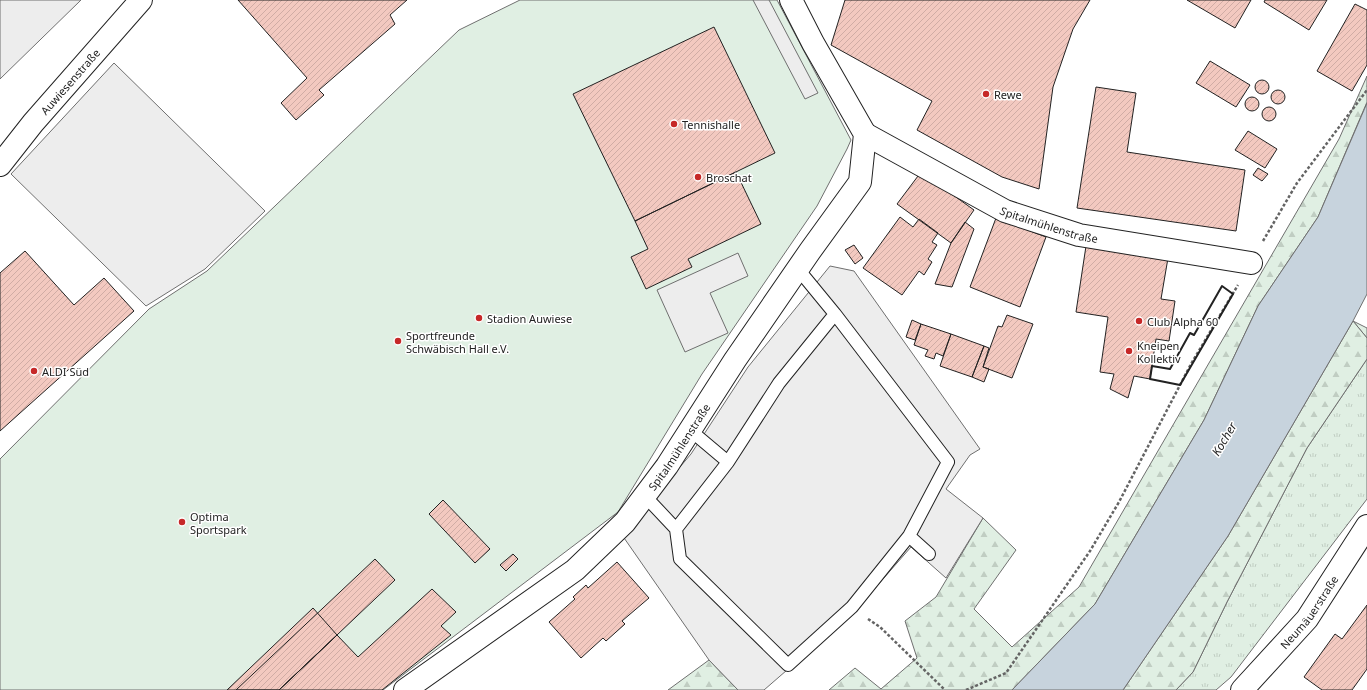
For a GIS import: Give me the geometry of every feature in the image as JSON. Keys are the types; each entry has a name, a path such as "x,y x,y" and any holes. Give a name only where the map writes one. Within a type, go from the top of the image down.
{"street":[{"name":"Auwiesenstraße","path":"0,165 33,123 141,0"},
{"path":"791,0 813,43 865,134"},
{"name":"Spitalmühlenstraße","path":"405,690 575,570 625,522 667,466 735,360 860,182 865,134 1006,212 1079,235 1251,263"},
{"name":"Neumäuerstraße","path":"1242,690 1307,619 1367,526"}],"lane":[{"path":"645,496 676,529 680,559 788,664 852,607 909,536 948,462 835,314 798,269"},
{"path":"676,529 728,462 779,383 835,314"},
{"path":"690,430 728,462"},
{"path":"909,536 929,554"}],"path":[{"path":"966,690 1006,672 1090,551 1119,502 1191,364 1297,183 1367,90"},
{"path":"852,607 880,628 945,690"}],"green space":[{"name":"Sportfreunde Schwäbisch Hall e.V.","path":"520,0 777,0 851,140 817,206 702,374 618,512 383,690 0,690 0,459 149,309 207,271 459,30"},
{"path":"1367,76 1367,102 1318,217 1258,306 1204,420 1095,604 1012,690 829,690 855,668 881,689 917,658 905,621 936,597 983,518 1016,550 974,609 1012,647 1079,587 1339,139"},
{"path":"1353,321 1367,328 1367,338"},
{"path":"1353,321 1367,338 1367,359 1307,448 1227,602 1193,672 1176,690 1123,690 1228,536"},
{"path":"1367,359 1367,499 1231,677 1216,690 1176,690 1193,672 1227,602 1307,448"},
{"path":"709,660 738,690 668,690"}],"shaded area":[{"path":"0,0 81,0 0,79"},
{"path":"753,0 769,0 818,93 805,99"},
{"path":"114,63 265,211 205,269 146,306 11,174"},
{"path":"738,253 748,276 710,293 728,333 685,352 657,290"},
{"path":"830,266 854,271 980,449 970,455 946,489 983,518 946,578 911,547 855,611 764,690 738,690 709,660 622,535 691,454 748,367"}],"water":[{"name":"Kocher","path":"1367,103 1367,294 1353,321 1228,536 1123,690 1012,690 1095,604 1204,420 1258,306 1318,217"}],"building":[{"path":"238,0 407,0 390,15 395,24 319,90 324,95 296,120 281,103 307,78"},
{"name":"Rewe","path":"845,0 1090,0 1073,29 1053,87 1039,189 1002,177 917,130 932,101 831,45"},
{"path":"1187,0 1251,0 1235,28"},
{"path":"1265,0 1327,0 1309,30 1264,2"},
{"path":"1355,4 1367,10 1367,65 1352,91 1317,71"},
{"name":"Tennishalle","path":"714,27 775,153 635,221 573,94"},
{"path":"1210,61 1250,85 1236,107 1196,83"},
{"path":"1262,80 1267,82 1269,87 1267,92 1262,94 1257,92 1255,87 1257,82"},
{"path":"1096,87 1136,93 1127,152 1245,170 1236,231 1077,208"},
{"path":"1278,90 1283,92 1285,97 1283,102 1278,104 1273,102 1271,97 1273,92"},
{"path":"1252,97 1257,99 1259,104 1257,109 1252,111 1247,109 1245,104 1247,99"},
{"path":"1269,107 1274,109 1276,114 1274,119 1269,121 1264,119 1262,114 1264,109"},
{"path":"1248,131 1277,149 1265,168 1235,150"},
{"path":"1258,168 1268,174 1262,181 1253,175"},
{"path":"736,172 761,224 688,259 692,267 646,289 631,257 648,249 635,221"},
{"path":"921,172 974,210 951,243 897,204"},
{"path":"900,217 913,227 919,219 938,233 932,242 937,245 928,259 932,262 924,275 919,271 902,295 863,268"},
{"path":"996,218 1046,237 1020,307 970,287"},
{"path":"965,222 974,229 952,287 935,284 951,243"},
{"path":"854,245 863,258 855,264 845,250"},
{"name":"Club Alpha 60","path":"1086,246 1168,258 1161,299 1175,301 1169,341 1156,339 1150,379 1134,376 1128,398 1110,389 1114,374 1100,372 1108,317 1076,312"},
{"name":"ALDI Süd","path":"25,251 74,305 104,278 134,311 0,431 0,273"},
{"path":"1007,315 1033,324 1012,378 983,367 998,326 1002,327"},
{"path":"912,320 921,324 915,340 906,337"},
{"path":"921,324 951,334 943,356 936,353 934,359 925,356 928,350 914,345"},
{"path":"951,334 984,346 972,377 940,366"},
{"path":"984,346 989,348 983,367 989,369 984,382 972,377"},
{"path":"443,500 490,549 475,563 429,514"},
{"path":"513,554 518,559 506,571 500,565"},
{"path":"375,559 395,580 279,690 236,690"},
{"path":"617,562 649,598 622,621 625,624 606,641 603,638 581,658 549,622 575,599 573,597 586,585 588,588"},
{"path":"432,589 456,612 441,626 451,635 382,690 279,690 337,635 358,657"},
{"path":"1367,605 1367,669 1352,690 1322,690 1304,677 1335,634 1342,639"},
{"path":"313,608 337,635 279,690 227,690"}],"wall":[{"path":"1222,286 1233,294 1180,385 1150,379 1152,366 1170,369 1190,333 1194,335 1222,286"}],"place":[{"name":"Rewe","path":"986,94"},
{"name":"Tennishalle","path":"674,124"},
{"name":"Broschat","path":"698,177"},
{"name":"Stadion Auwiese","path":"479,318"},
{"name":"Club Alpha 60","path":"1139,321"},
{"name":"Sportfreunde Schwäbisch Hall e.V.","path":"398,341"},
{"name":"Kneipen Kollektiv","path":"1129,351"},
{"name":"ALDI Süd","path":"34,371"},
{"name":"Optima Sportspark","path":"182,522"}]}
